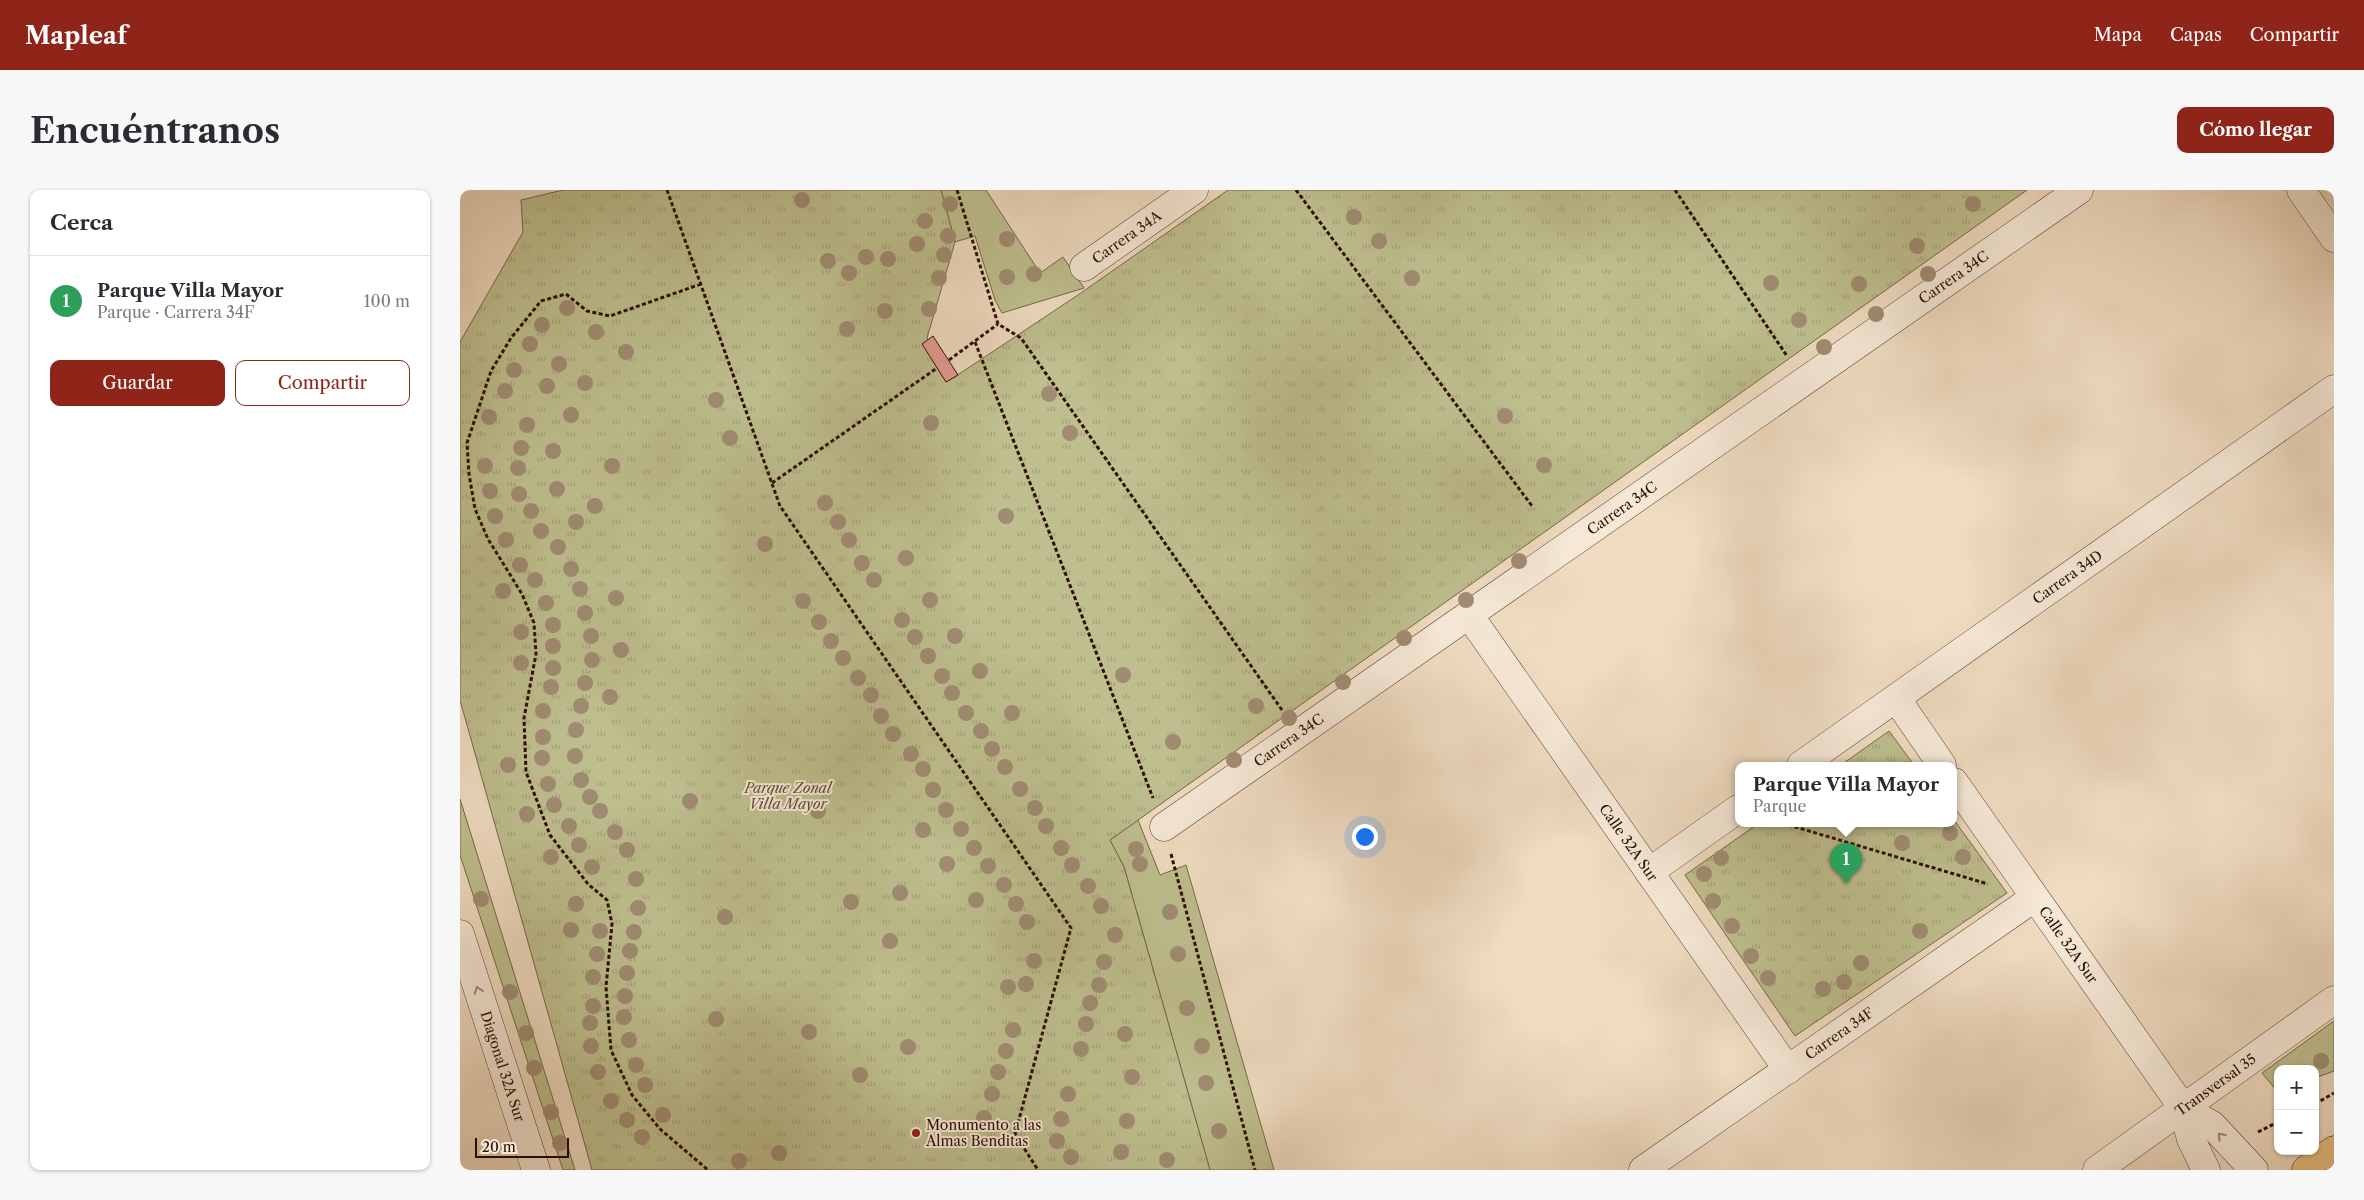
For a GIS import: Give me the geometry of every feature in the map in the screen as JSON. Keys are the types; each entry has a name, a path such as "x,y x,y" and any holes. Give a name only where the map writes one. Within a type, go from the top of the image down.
{"highway":[{"path":"2306,1170 2334,1150"}],"street":[{"name":"Carrera 34A","path":"1084,267 1194,190"},
{"name":"Carrera 34C","path":"1164,827 2079,190"},
{"path":"2301,190 2334,238"},
{"name":"Carrera 34D","path":"1805,762 2334,390"},
{"name":"Calle 32A Sur","path":"1469,615 1788,1070"},
{"path":"1896,698 1940,762"},
{"name":"Calle 32A Sur","path":"1957,786 2184,1108"},
{"path":"1649,872 1735,811"},
{"name":"Carrera 34F","path":"1643,1170 2034,898"},
{"name":"Diagonal 32A Sur","path":"460,934 536,1170"},
{"name":"Transversal 35","path":"2097,1170 2334,1000"},
{"path":"2184,1108 2191,1139 2206,1170"},
{"path":"2184,1108 2212,1125 2254,1170"}],"path":[{"path":"667,190 780,506 1071,928 1015,1134 1038,1170"},
{"path":"956,190 998,324 1021,338 1283,712"},
{"path":"1296,190 1532,506"},
{"path":"1674,190 1804,381"},
{"path":"701,284 610,316 587,311 566,294 541,301 511,338 491,371 467,443 469,474 475,509 488,539 522,594 534,623 536,654 524,718 526,772 550,835 588,884 607,900 612,924 606,987 612,1050 632,1095 643,1109 660,1129 708,1170"},
{"path":"949,360 998,324"},
{"path":"975,342 1164,827 1255,1170"},
{"path":"772,483 937,368"},
{"path":"1795,827 2034,898"},
{"path":"2319,1102 2334,1093"}],"green space":[{"name":"Parque Zonal Villa Mayor","path":"563,190 941,190 955,242 927,338 953,378 1078,295 1228,190 2027,190 1110,840 1124,867 1210,1170 592,1170 460,700 460,342 523,232 521,200"},
{"path":"941,190 986,190 1040,273 1063,257 1084,288 1002,313 995,300 975,236 955,242"},
{"path":"1889,731 1912,762 1845,762"},
{"path":"460,799 575,1170 563,1170 460,855"},
{"path":"1138,820 1160,875 1186,865 1274,1170 1210,1170 1124,867 1110,840"},
{"path":"1957,824 2007,893 1795,1036 1685,875 1753,827 1957,827"},
{"path":"2334,1021 2334,1071 2319,1077 2319,1065 2274,1065 2274,1087 2262,1073"}],"building":[{"path":"933,336 958,375 946,382 922,344"}],"place":[{"name":"Parque Villa Mayor","path":"1846,884"},
{"name":"Monumento a las Almas Benditas","path":"916,1133"}]}
